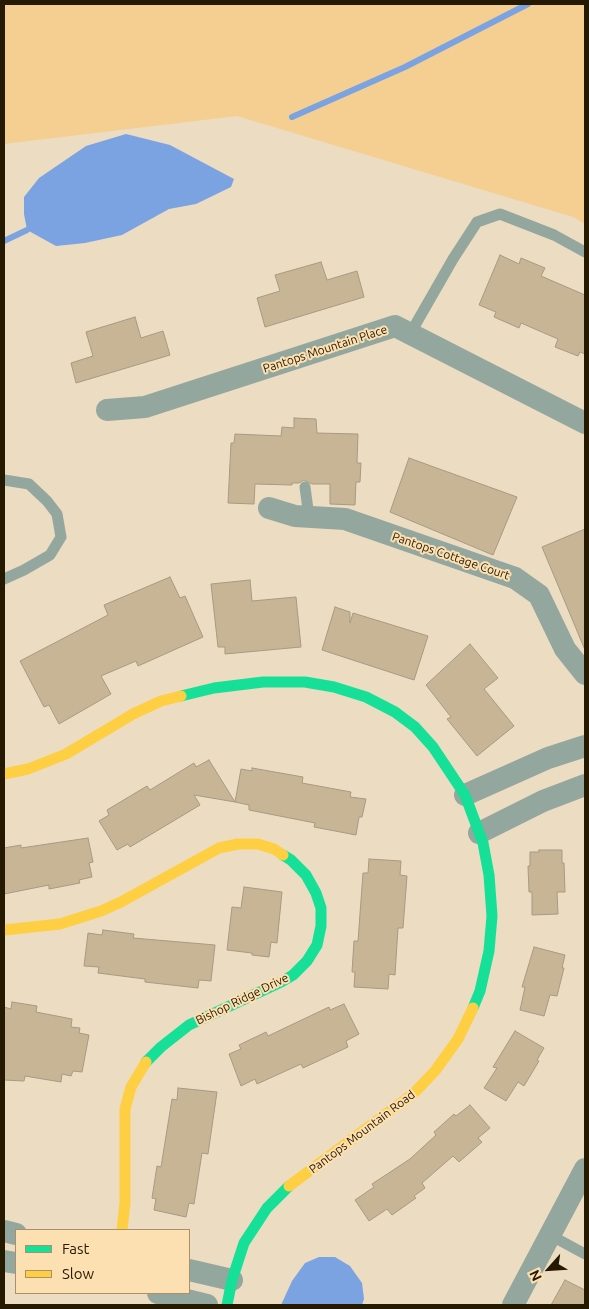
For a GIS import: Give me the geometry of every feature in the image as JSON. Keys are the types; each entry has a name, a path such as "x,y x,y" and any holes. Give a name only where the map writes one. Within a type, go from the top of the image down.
{"street":[{"name":"Pantops Mountain Place","path":"107,410 145,407 395,326 585,423"},
{"name":"Pantops Cottage Court","path":"268,508 295,516 345,519 515,578 539,595 566,649 585,674"},
{"name":"Pantops Mountain Road","path":"4,774 28,769 66,754 90,742 133,714 161,701 214,688 263,682 304,682 334,687 366,697 395,712 414,727 433,747 465,795 483,843 490,875 492,916 489,951 480,992 467,1022 458,1039 435,1071 412,1094 372,1126 288,1187 267,1208 244,1243 232,1280 227,1305"},
{"path":"465,795 548,758 585,746"},
{"path":"479,833 543,801 585,786"},
{"name":"Bishop Ridge Drive","path":"4,930 60,924 101,911 219,848 238,844 258,844 274,849 291,860 306,875 316,892 321,908 321,926 317,944 307,961 293,975 281,982 189,1025 161,1047 144,1065 131,1088 125,1108 125,1203 122,1229"},
{"path":"513,1305 585,1169"},
{"path":"190,1270 232,1280"},
{"path":"162,1294 207,1305"}],"lane":[{"path":"410,334 453,259 477,222 500,214 554,235 585,252"},
{"path":"4,480 30,484 47,501 58,514 61,537 50,555 4,579"},
{"path":"305,487 309,517"},
{"path":"550,1235 585,1254"}],"shaded area":[{"path":"4,4 585,4 585,224 573,217 237,116 4,144"}],"water":[{"path":"126,134 170,145 234,179 231,187 196,204 169,209 122,235 85,243 56,246 27,230 24,214 24,197 39,178 86,146"},
{"path":"319,1257 335,1257 350,1266 362,1283 364,1299 362,1305 281,1305 292,1281 305,1263"}],"building":[{"path":"500,255 519,264 521,258 545,268 541,276 585,295 585,354 580,352 578,356 555,347 558,339 521,323 519,328 494,317 496,312 479,305"},
{"path":"321,262 327,280 357,271 364,297 265,327 257,298 280,291 275,275"},
{"path":"135,317 141,338 163,331 170,355 76,383 71,363 93,356 86,332"},
{"path":"294,418 316,419 317,433 358,434 357,463 361,463 360,482 356,482 355,505 330,504 330,484 312,484 304,480 299,483 292,483 292,485 255,484 254,504 228,503 231,443 234,443 235,434 281,436 282,427 294,428"},
{"path":"409,458 517,497 493,555 390,512"},
{"path":"585,529 585,650 542,547"},
{"path":"170,577 180,598 185,596 203,637 138,666 136,661 101,676 111,694 59,724 49,705 44,707 20,661 108,615 104,605"},
{"path":"250,580 252,601 296,597 301,647 225,654 225,647 218,647 211,584"},
{"path":"335,607 350,612 350,623 353,613 428,636 414,680 322,650"},
{"path":"470,644 498,678 484,689 514,726 477,756 447,719 451,717 426,685"},
{"path":"209,760 235,802 194,795 200,805 130,847 128,844 117,850 99,821 109,815 107,810 147,786 150,790 194,763 196,767"},
{"path":"252,768 303,777 302,783 351,792 350,797 366,799 362,817 359,817 356,835 314,827 315,823 249,810 249,805 235,802 241,769 252,771"},
{"path":"88,838 93,862 89,863 92,877 79,880 80,883 49,889 49,885 4,894 4,848 21,845 21,848"},
{"path":"539,850 562,850 565,892 557,892 558,914 532,915 532,892 529,892 528,866 530,866 530,852 539,852"},
{"path":"369,859 401,861 400,875 407,876 403,928 398,928 395,975 389,974 388,989 354,987 355,972 352,972 354,941 358,941 363,873 368,873"},
{"path":"244,887 282,892 277,943 271,942 269,957 227,950 232,907 241,908"},
{"path":"103,930 134,934 133,938 215,945 211,981 199,980 198,988 145,982 145,979 98,973 99,967 84,966 88,933 102,935"},
{"path":"534,947 565,955 562,968 564,968 557,996 550,995 544,1016 520,1010 525,987 522,987"},
{"path":"12,1002 37,1006 36,1012 72,1019 71,1027 80,1028 79,1033 89,1035 82,1072 73,1071 71,1076 62,1074 61,1082 25,1076 24,1081 4,1080 4,1007 11,1009"},
{"path":"344,1004 359,1034 346,1041 348,1047 303,1068 301,1064 257,1084 255,1079 241,1086 229,1054 241,1049 239,1045 266,1032 268,1036 329,1007 330,1010"},
{"path":"515,1031 544,1048 537,1060 539,1061 524,1086 518,1082 506,1101 484,1088 497,1068 493,1067"},
{"path":"178,1088 217,1092 208,1154 202,1153 194,1204 189,1203 186,1217 154,1210 156,1199 152,1198 157,1166 161,1167 172,1099 177,1100"},
{"path":"470,1105 490,1128 478,1138 482,1142 459,1162 453,1156 422,1183 425,1188 414,1196 416,1198 392,1215 387,1209 369,1221 355,1200 374,1187 372,1184 410,1159 436,1135 434,1132 454,1114 456,1116"},
{"path":"565,1280 585,1290 585,1305 551,1305"}],"waterway":[{"path":"292,117 405,67 528,4"},
{"path":"4,241 27,230"}],"traffic: fast":[{"path":"181,696 214,688 263,682 305,682 334,687 366,697 395,712 415,727 433,747 465,795 483,843 489,875 492,916 489,951 480,991 473,1008"},
{"path":"146,1062 161,1047 189,1025 281,982 293,975 307,961 317,945 321,926 321,908 316,893 306,875 283,855"},
{"path":"227,1305 232,1280 244,1243 267,1208 289,1186"}],"traffic: slow":[{"path":"4,774 28,769 66,754 133,714 161,701 181,696"},
{"path":"4,930 60,924 101,911 219,848 238,844 258,844 274,849 283,855"},
{"path":"289,1186 413,1094 435,1071 458,1039 473,1008"},
{"path":"122,1229 125,1203 125,1109 131,1087 146,1062"}]}
